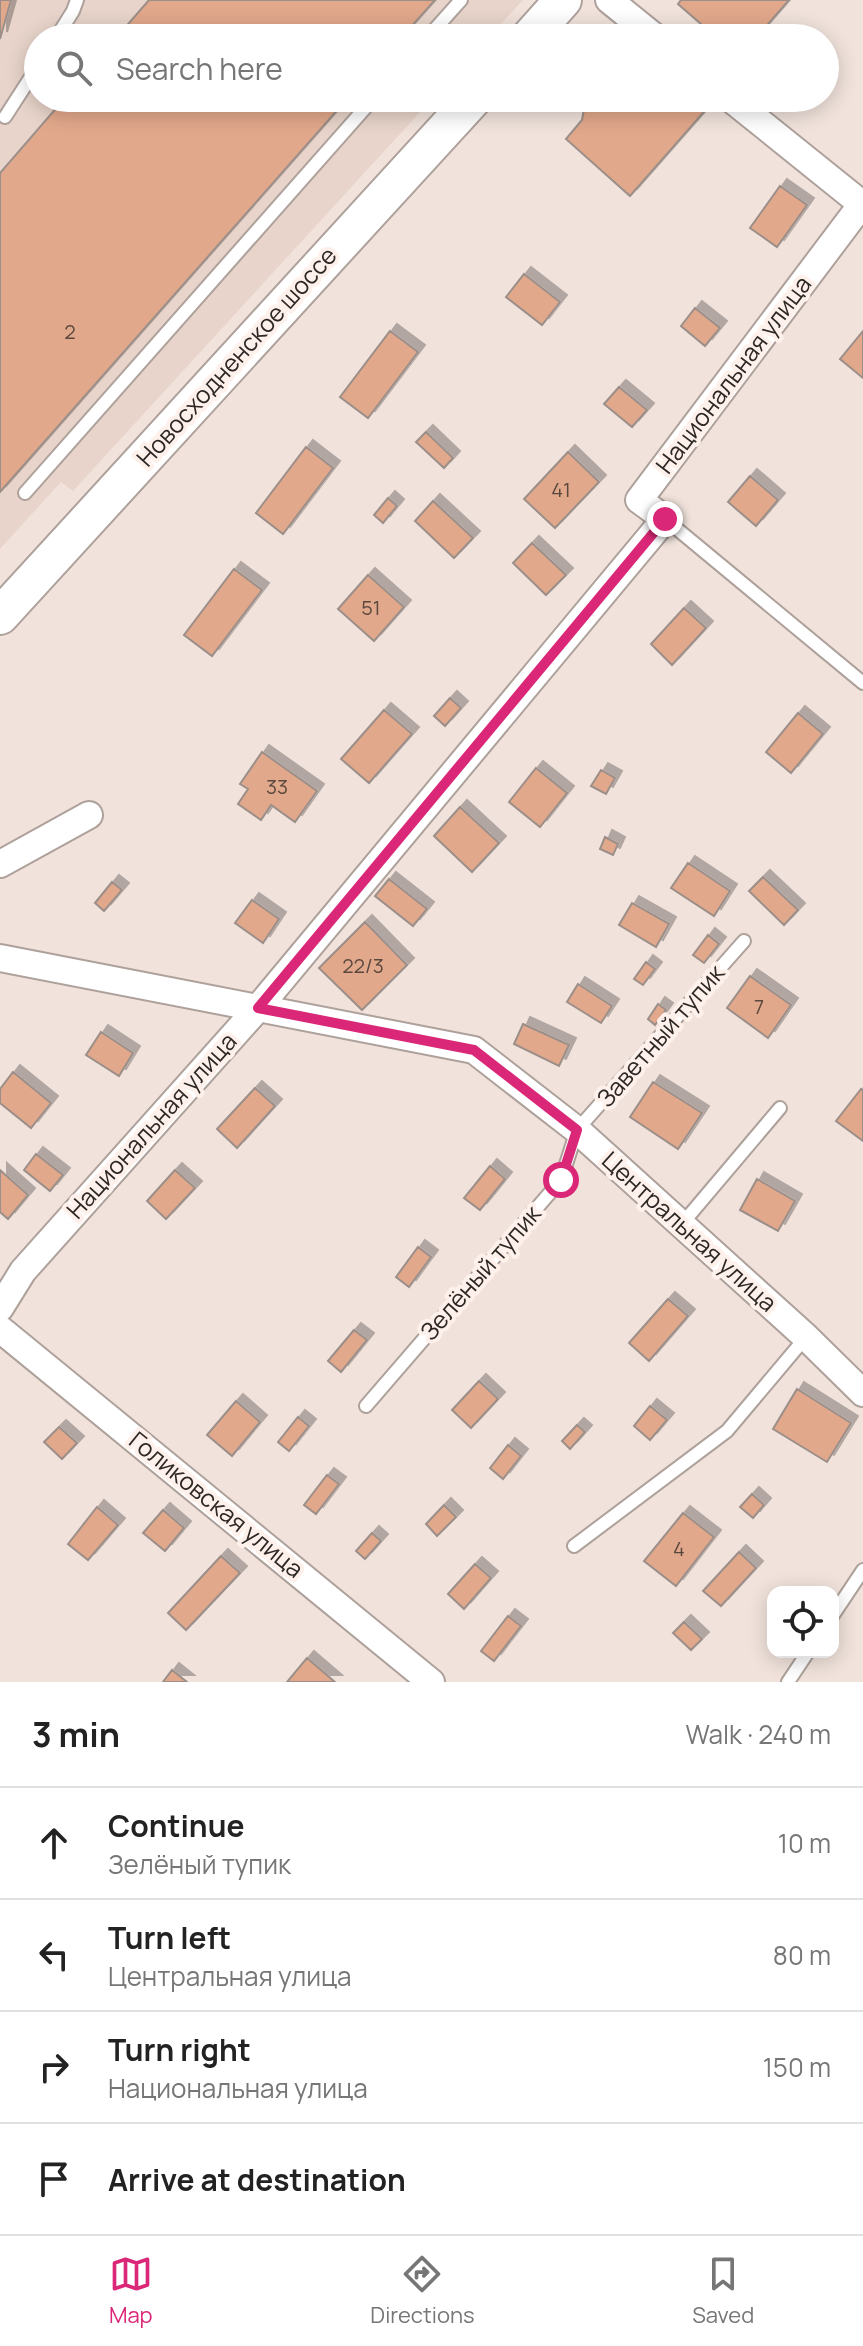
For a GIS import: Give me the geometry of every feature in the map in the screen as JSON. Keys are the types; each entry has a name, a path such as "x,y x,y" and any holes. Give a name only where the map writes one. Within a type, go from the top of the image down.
{"main road":[{"path":"542,24 563,0"},
{"name":"Новосходненское шоссе","path":"0,616 461,112"}],"street":[{"path":"609,0 639,24"},
{"path":"747,112 862,204"},
{"name":"Национальная улица","path":"0,1308 23,1271 258,1008 665,519 639,500 862,204"},
{"path":"0,864 89,815"},
{"name":"Центральная улица","path":"0,958 474,1050 577,1130 806,1337 863,1393"},
{"name":"Голиковская улица","path":"0,1329 431,1682"}],"lane":[{"path":"65,24 77,0"},
{"path":"440,24 461,0"},
{"path":"5,117 24,88"},
{"path":"25,493 362,112"},
{"path":"665,519 863,683"},
{"name":"Заветный тупик","path":"577,1130 744,941"},
{"path":"682,1224 780,1108"},
{"name":"Зелёный тупик","path":"366,1406 561,1180 577,1130"},
{"path":"574,1546 727,1431 806,1337"},
{"path":"839,1606 863,1570"},
{"path":"788,1682 804,1658"}],"shaded area":[{"path":"0,0 523,0 501,24 24,24 24,112 420,112 73,491 61,482 0,549"}],"building":[{"path":"0,0 11,0 0,39"},
{"path":"149,0 435,0 414,24 128,24"},
{"path":"681,0 789,0 768,24 701,24 678,4"},
{"path":"53,112 336,112 0,492 0,173"},
{"path":"583,112 704,112 630,196 566,139 582,120"},
{"path":"780,186 807,205 777,247 750,228"},
{"path":"524,274 560,302 542,325 506,297"},
{"path":"695,308 720,328 705,346 681,326"},
{"path":"390,331 418,352 368,418 340,397"},
{"path":"863,331 863,378 840,359"},
{"path":"619,387 647,410 632,427 604,404"},
{"path":"426,432 453,458 444,468 416,442"},
{"path":"306,447 333,468 283,534 256,513"},
{"path":"568,452 599,482 555,528 524,499"},
{"path":"750,476 778,500 756,526 728,502"},
{"path":"388,498 397,506 383,523 374,515"},
{"path":"433,501 473,538 454,558 415,521"},
{"path":"532,543 566,575 546,595 513,563"},
{"path":"234,569 262,590 212,656 184,635"},
{"path":"368,575 404,607 374,641 338,609"},
{"path":"684,608 706,628 672,665 651,644"},
{"path":"450,698 461,708 445,726 434,716"},
{"path":"384,710 412,734 369,783 341,759"},
{"path":"798,713 823,734 791,773 766,752"},
{"path":"262,752 317,791 295,822 271,805 261,820 238,804 248,789 240,784"},
{"path":"536,768 567,793 540,827 509,802"},
{"path":"601,770 615,778 606,794 591,786"},
{"path":"460,807 499,843 472,872 434,836"},
{"path":"605,837 618,844 613,855 600,849"},
{"path":"688,863 730,891 714,916 671,888"},
{"path":"763,877 798,910 784,925 749,891"},
{"path":"389,879 427,909 413,926 375,896"},
{"path":"112,882 122,890 104,911 95,903"},
{"path":"252,900 279,919 263,943 235,923"},
{"path":"632,903 669,924 656,947 619,925"},
{"path":"365,922 407,965 362,1010 319,968"},
{"path":"708,935 719,944 704,963 693,955"},
{"path":"646,962 655,969 643,985 634,979"},
{"path":"750,976 791,1005 768,1038 727,1008"},
{"path":"578,984 612,1006 601,1023 567,1002"},
{"path":"658,1004 666,1010 655,1025 648,1019"},
{"path":"523,1024 569,1045 559,1066 514,1044"},
{"path":"101,1032 133,1053 119,1076 86,1055"},
{"path":"13,1072 51,1103 31,1128 0,1103 0,1089"},
{"path":"653,1082 702,1113 678,1149 630,1117"},
{"path":"255,1088 275,1106 237,1148 217,1129"},
{"path":"863,1090 863,1141 836,1121"},
{"path":"36,1154 63,1175 50,1191 24,1170"},
{"path":"490,1166 505,1179 480,1210 464,1198"},
{"path":"0,1170 28,1195 8,1219 0,1212"},
{"path":"175,1170 195,1188 166,1219 147,1201"},
{"path":"757,1179 795,1201 778,1231 740,1210"},
{"path":"418,1247 431,1257 409,1287 396,1277"},
{"path":"668,1299 688,1316 649,1361 629,1343"},
{"path":"354,1330 367,1340 341,1372 328,1361"},
{"path":"479,1381 498,1399 471,1428 452,1410"},
{"path":"797,1389 851,1423 827,1462 773,1429"},
{"path":"236,1401 260,1422 232,1456 207,1435"},
{"path":"650,1406 667,1420 650,1440 634,1426"},
{"path":"298,1417 309,1426 289,1451 278,1442"},
{"path":"577,1425 585,1432 570,1449 562,1441"},
{"path":"59,1427 77,1443 62,1459 44,1442"},
{"path":"508,1445 521,1456 503,1479 490,1468"},
{"path":"327,1475 339,1484 316,1514 304,1505"},
{"path":"752,1494 764,1505 753,1518 740,1507"},
{"path":"444,1505 456,1517 437,1536 426,1524"},
{"path":"97,1507 118,1525 88,1560 68,1544"},
{"path":"163,1510 184,1528 165,1551 143,1533"},
{"path":"683,1513 714,1537 676,1586 644,1561"},
{"path":"372,1533 381,1541 365,1559 356,1551"},
{"path":"739,1552 756,1568 721,1606 703,1591"},
{"path":"221,1556 240,1573 186,1630 168,1613"},
{"path":"475,1564 491,1578 464,1609 448,1594"},
{"path":"508,1616 521,1626 494,1661 481,1651"},
{"path":"684,1622 702,1639 691,1650 673,1633"},
{"path":"307,1658 335,1682 287,1682"},
{"path":"172,1670 187,1682 163,1682"}],"route":[{"path":"561,1180 577,1130 474,1050 258,1008 665,519"}]}
